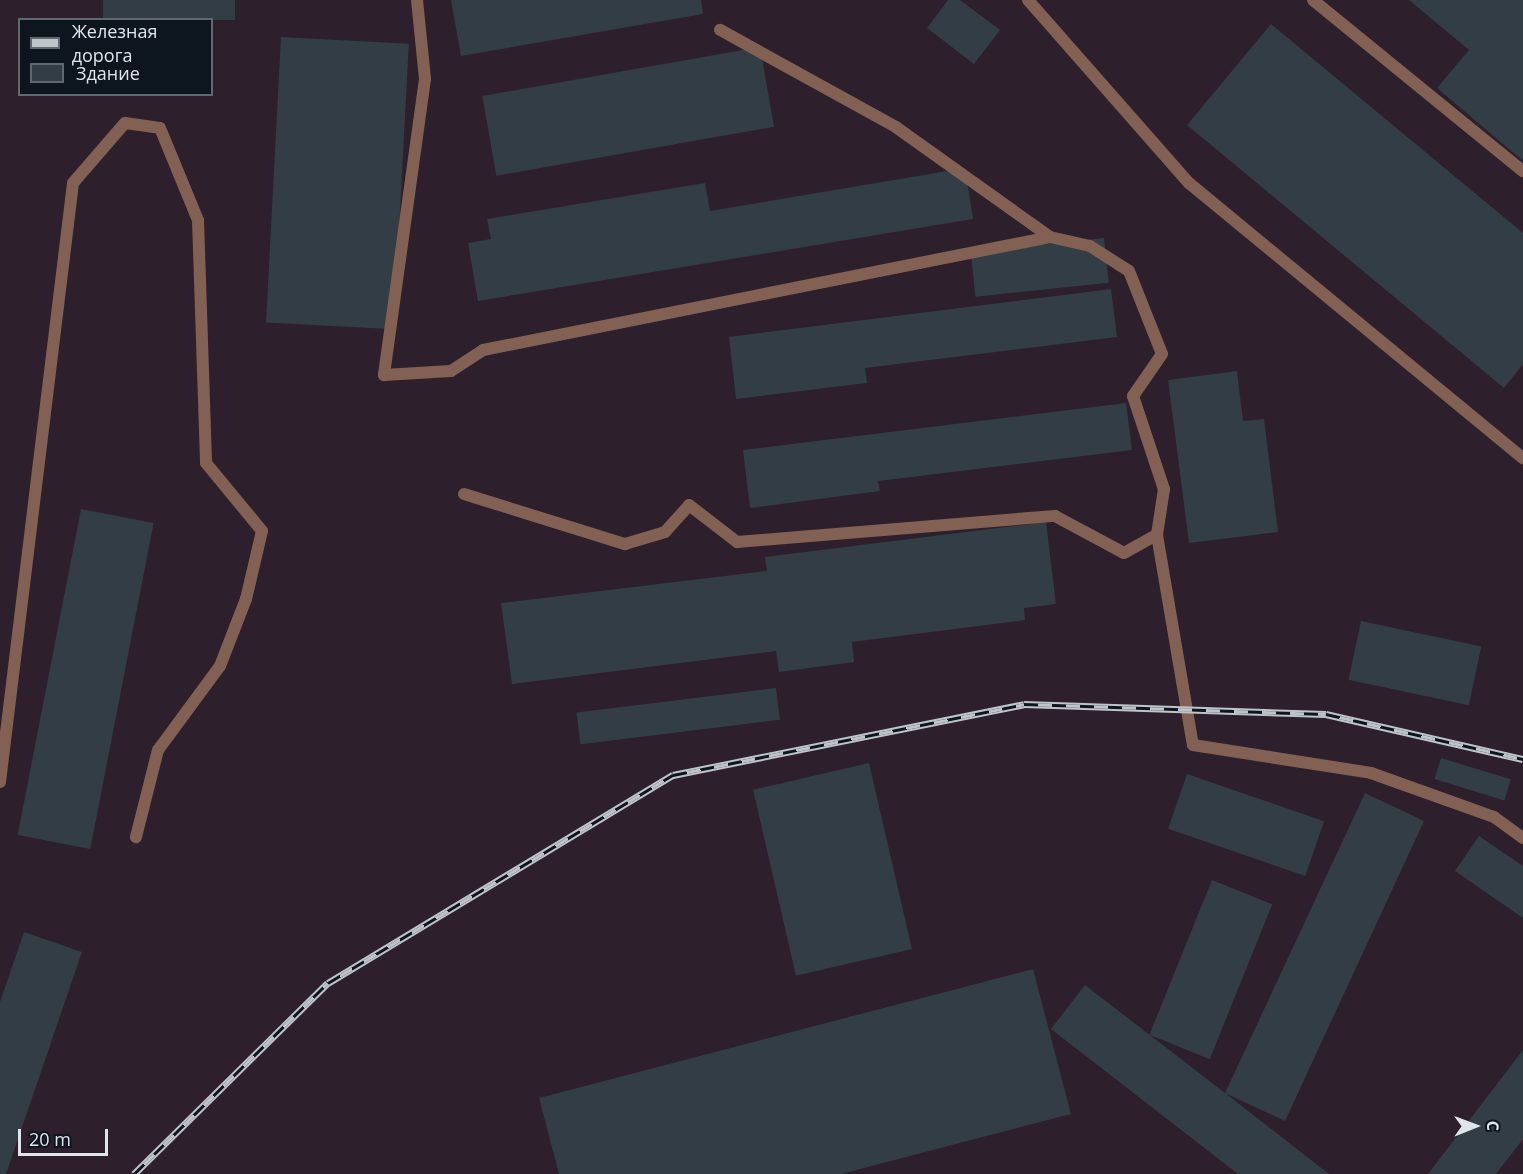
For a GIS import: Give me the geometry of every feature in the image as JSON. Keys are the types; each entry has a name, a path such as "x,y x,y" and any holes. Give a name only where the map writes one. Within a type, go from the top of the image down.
{"lane":[{"path":"417,0 425,79 384,375 451,371 483,350 1050,237"},
{"path":"1028,0 1189,183 1523,458"},
{"path":"1313,0 1523,171"},
{"path":"720,30 896,127 1050,237 1090,246 1129,271 1162,354 1133,396 1164,489 1157,536 1193,745 1371,773 1494,817 1523,838"},
{"path":"0,782 73,183 125,123 160,128 198,220 206,463 262,531 246,599 220,666 158,750 136,837"},
{"path":"464,494 625,544 665,532 689,505 737,542 1055,516 1124,553 1157,536"}],"shaded area":[{"path":"0,0 1523,0 1523,1174 0,1174"}],"building":[{"path":"103,0 235,0 235,20 103,18"},
{"path":"451,0 701,0 703,14 461,56"},
{"path":"948,0 960,0 1000,30 974,64 927,28"},
{"path":"1409,0 1523,0 1523,161 1437,88 1469,50"},
{"path":"1271,24 1523,233 1523,364 1504,388 1187,125"},
{"path":"281,37 409,44 394,329 266,323"},
{"path":"760,47 774,127 496,176 482,96"},
{"path":"965,168 973,219 478,301 468,243 491,239 487,219 705,183 710,211"},
{"path":"1104,238 1109,283 975,297 971,252"},
{"path":"1111,289 1117,337 865,368 867,383 736,399 729,337"},
{"path":"1237,371 1243,421 1264,419 1278,532 1189,543 1168,380"},
{"path":"1126,403 1132,450 878,481 880,491 750,508 743,450"},
{"path":"81,509 154,523 90,849 18,835"},
{"path":"1046,522 1056,604 1024,608 1025,620 852,642 854,662 779,672 776,651 512,684 501,603 767,571 765,557"},
{"path":"1361,621 1481,647 1469,705 1349,680"},
{"path":"776,688 780,720 580,744 576,712"},
{"path":"1441,758 1511,779 1504,800 1435,779"},
{"path":"869,763 912,949 796,976 753,790"},
{"path":"1187,774 1324,821 1305,876 1168,829"},
{"path":"1365,793 1424,821 1285,1121 1225,1093"},
{"path":"1479,836 1523,866 1523,918 1455,871"},
{"path":"1212,880 1272,904 1210,1059 1149,1035"},
{"path":"24,932 82,952 6,1174 0,1174 0,1002"},
{"path":"1033,969 1071,1114 841,1174 559,1174 539,1098"},
{"path":"1085,985 1329,1174 1238,1174 1051,1029"},
{"path":"1523,1050 1523,1139 1496,1174 1428,1174"}],"railway":[{"path":"134,1174 328,983 673,775 1024,704 1326,714 1523,759"}]}
